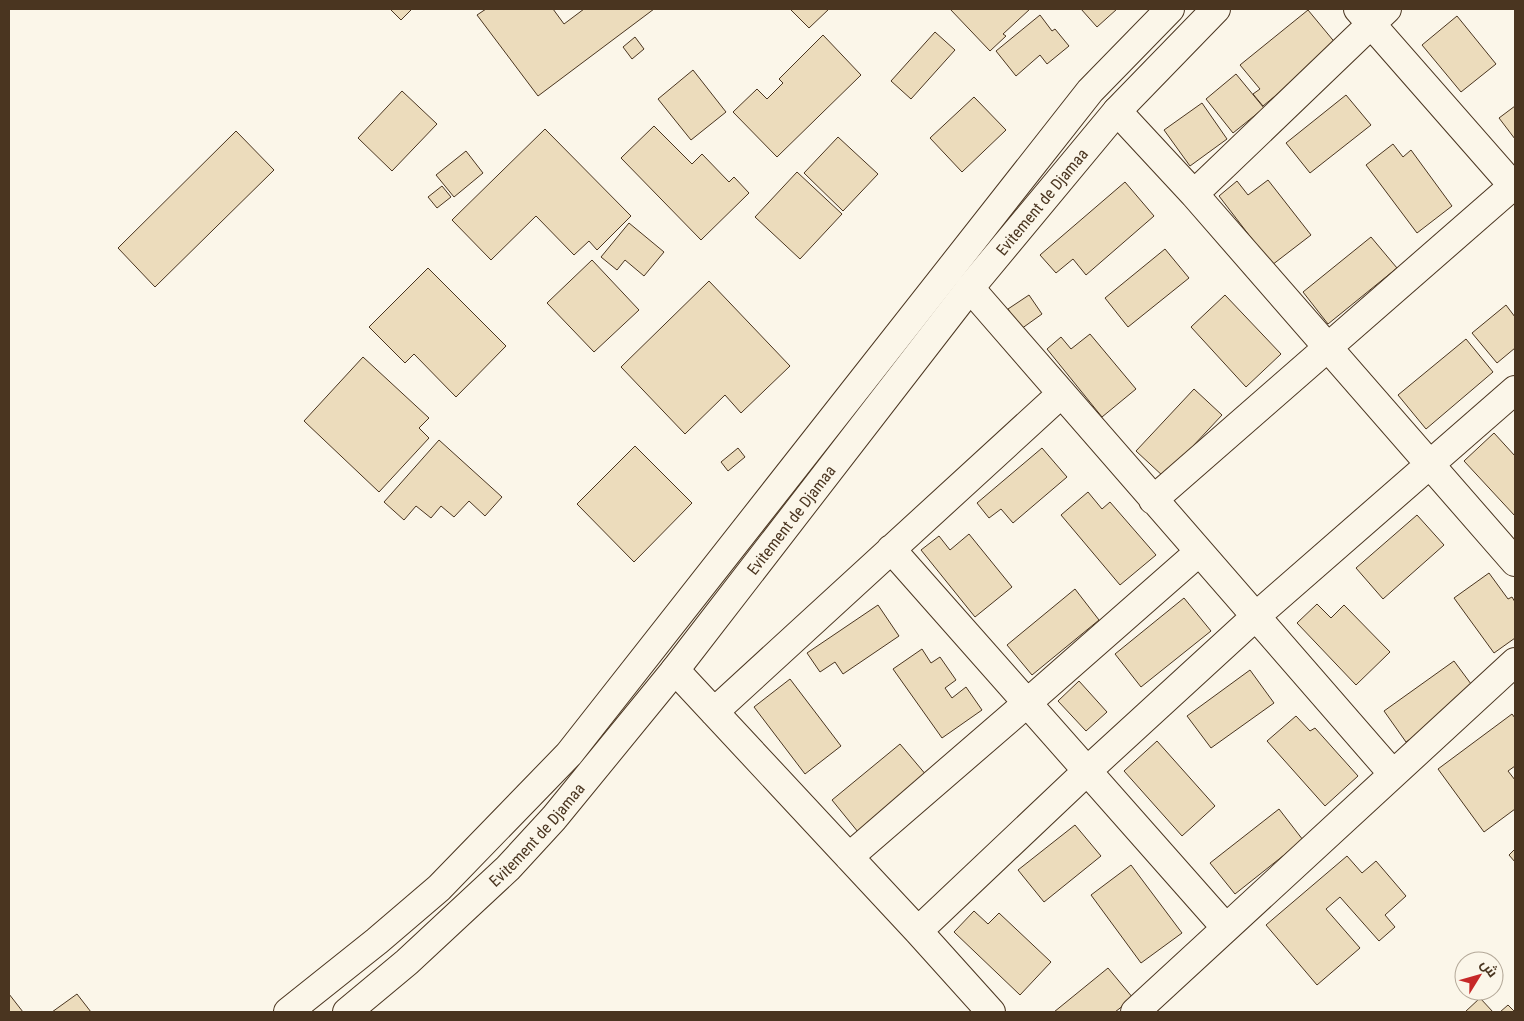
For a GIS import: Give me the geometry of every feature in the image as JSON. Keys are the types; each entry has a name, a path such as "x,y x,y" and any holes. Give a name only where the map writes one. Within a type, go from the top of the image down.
{"street":[{"path":"288,1012 377,941 439,888 569,754 1090,90 1170,9"},
{"name":"Evitement de Djamaa","path":"347,1012 406,962 508,868 554,818 675,670 970,288 1117,111 1216,9"},
{"path":"1153,500 1515,186 1372,14 1194,194"},
{"path":"1117,111 1194,194 1515,562"},
{"path":"970,288 1393,774"},
{"path":"918,931 1087,771 1255,617 1515,390"},
{"path":"714,712 1061,394"},
{"path":"891,550 1226,928"},
{"path":"849,857 1199,552"},
{"path":"1135,1012 1515,662"},
{"path":"675,670 992,1012"}],"building":[{"path":"390,9 412,9 401,20"},
{"path":"486,9 553,9 564,24 584,9 654,9 538,96 477,15"},
{"path":"790,9 829,9 809,28"},
{"path":"950,9 1030,9 1003,34 1006,36 990,51"},
{"path":"1081,9 1117,9 1097,27"},
{"path":"1308,10 1337,45 1263,106 1253,94 1260,89 1240,65"},
{"path":"1040,15 1052,31 1055,29 1069,46 1047,64 1040,55 1016,76 996,51"},
{"path":"1457,16 1496,64 1461,92 1422,45"},
{"path":"935,32 955,50 911,99 891,81"},
{"path":"823,35 861,75 777,157 733,112 757,89 767,99 783,83 779,79"},
{"path":"635,37 644,49 632,59 623,47"},
{"path":"693,70 726,112 691,140 658,99"},
{"path":"1236,74 1264,108 1233,133 1206,99"},
{"path":"402,91 437,124 392,171 358,138"},
{"path":"1346,95 1371,125 1310,173 1286,143"},
{"path":"974,97 1006,130 962,172 930,138"},
{"path":"1202,103 1227,139 1190,166 1164,130"},
{"path":"1515,106 1515,139 1499,118"},
{"path":"654,126 692,164 702,154 729,182 734,177 749,193 701,240 621,158"},
{"path":"545,129 631,216 597,250 589,241 574,255 536,216 491,260 452,220"},
{"path":"236,131 274,170 155,287 118,248"},
{"path":"838,137 878,174 843,211 804,173"},
{"path":"1393,144 1403,157 1411,150 1452,206 1417,233 1366,165"},
{"path":"466,151 483,173 454,197 436,175"},
{"path":"797,172 842,214 800,259 755,217"},
{"path":"1268,180 1311,235 1272,265 1219,196 1237,181 1248,195"},
{"path":"1125,182 1154,216 1086,275 1073,259 1056,273 1040,255"},
{"path":"442,186 451,197 437,208 428,197"},
{"path":"629,223 664,252 644,276 625,260 617,270 601,257"},
{"path":"1371,237 1397,268 1328,324 1303,292"},
{"path":"1165,249 1189,278 1128,327 1105,298"},
{"path":"592,260 639,310 594,352 547,303"},
{"path":"428,268 506,346 456,397 414,354 405,363 369,327"},
{"path":"709,281 790,366 741,413 725,395 685,434 621,367"},
{"path":"1029,295 1042,314 1021,329 1008,309"},
{"path":"1225,295 1281,354 1246,387 1191,327"},
{"path":"1506,305 1515,317 1515,348 1497,363 1472,333"},
{"path":"1090,334 1136,389 1102,417 1047,349 1061,337 1071,349"},
{"path":"1466,339 1493,372 1426,429 1398,395"},
{"path":"363,357 429,418 419,428 429,438 379,492 304,421"},
{"path":"1194,389 1222,415 1164,477 1136,451"},
{"path":"1494,433 1515,456 1515,516 1464,461"},
{"path":"439,440 502,497 485,516 469,501 454,517 441,506 431,518 416,506 404,520 384,502"},
{"path":"635,446 692,503 634,562 577,504"},
{"path":"738,448 745,457 728,471 721,462"},
{"path":"1042,448 1067,477 1013,523 1001,509 989,518 977,503"},
{"path":"1088,492 1102,509 1110,502 1156,555 1120,585 1061,515"},
{"path":"1417,515 1444,545 1383,599 1356,568"},
{"path":"969,534 1012,587 975,617 921,550 939,536 950,550"},
{"path":"1489,573 1508,599 1512,597 1515,602 1515,638 1494,653 1454,598"},
{"path":"1075,589 1099,620 1032,675 1007,645"},
{"path":"1184,598 1211,631 1141,687 1115,654"},
{"path":"1317,604 1331,618 1344,605 1390,652 1356,685 1297,623"},
{"path":"878,605 899,636 843,674 835,662 820,672 807,653"},
{"path":"922,649 931,663 940,657 956,680 945,688 952,698 966,687 982,710 942,738 893,669"},
{"path":"1454,661 1477,692 1406,742 1384,711"},
{"path":"1250,670 1274,703 1211,748 1187,716"},
{"path":"790,679 841,746 805,774 754,707"},
{"path":"1079,681 1107,712 1086,731 1058,701"},
{"path":"1512,714 1515,718 1515,766 1508,771 1515,780 1515,809 1484,832 1438,769"},
{"path":"1296,716 1310,731 1315,728 1358,776 1325,806 1267,741"},
{"path":"1157,741 1215,806 1182,836 1124,771"},
{"path":"900,744 927,776 858,832 832,800"},
{"path":"1279,809 1303,840 1235,894 1210,863"},
{"path":"1075,825 1101,856 1044,902 1018,870"},
{"path":"1515,849 1515,862 1509,855"},
{"path":"1347,856 1362,873 1376,861 1406,896 1385,915 1395,927 1379,941 1340,897 1326,909 1360,948 1317,985 1266,925"},
{"path":"1131,865 1182,933 1141,963 1091,895"},
{"path":"974,911 988,924 999,913 1051,962 1020,995 954,932"},
{"path":"1108,968 1133,998 1115,1012 1054,1012"},
{"path":"9,994 23,1012 9,1012"},
{"path":"77,994 91,1012 52,1012"},
{"path":"1477,1001 1483,1001 1493,1012 1465,1012"},
{"path":"1508,1005 1515,1012 1500,1012"}]}
